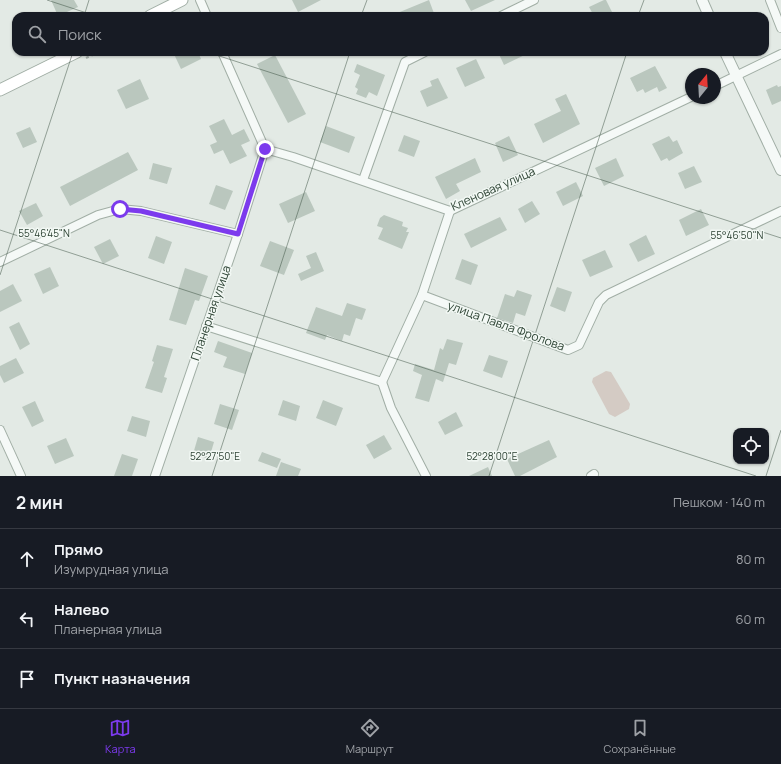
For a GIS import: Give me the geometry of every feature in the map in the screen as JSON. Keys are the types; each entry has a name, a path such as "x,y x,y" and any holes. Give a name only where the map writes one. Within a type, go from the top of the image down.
{"main road":[{"path":"158,12 182,0"},
{"path":"0,90 69,56"}],"street":[{"path":"200,0 205,12"},
{"path":"509,12 534,0"},
{"path":"702,0 707,12"},
{"path":"770,0 781,28"},
{"path":"721,83 781,54"},
{"path":"224,56 265,149"},
{"path":"363,180 405,62 417,56"},
{"path":"726,56 781,170"},
{"name":"Кленовая улица","path":"265,149 363,180 450,211 685,100"},
{"name":"Планерная улица","path":"155,476 238,234 265,149"},
{"path":"0,262 98,215 120,209 141,211 238,234"},
{"path":"426,476 391,408 382,382 422,295 450,211"},
{"name":"улица Павла Фролова","path":"422,295 568,350 579,345 599,302 606,295 781,211"},
{"path":"206,326 382,382"},
{"path":"0,430 21,476"}],"shaded area":[{"path":"606,371 611,372 630,404 629,409 615,417 609,414 592,382 593,378"}],"building":[{"path":"51,0 74,0 78,7 67,12 56,12"},
{"path":"292,0 321,0 298,12"},
{"path":"429,0 434,12 400,12"},
{"path":"465,0 495,0 471,11"},
{"path":"606,0 612,12 592,12 589,7"},
{"path":"175,56 200,56 201,59 181,69"},
{"path":"276,56 306,114 288,123 257,64"},
{"path":"500,56 523,56 504,65"},
{"path":"476,59 485,78 465,87 456,68"},
{"path":"357,64 385,75 377,96 369,92 366,98 356,94 358,89 355,87 360,75 354,72"},
{"path":"655,66 667,88 659,92 657,87 645,93 643,89 637,92 630,78"},
{"path":"438,78 448,98 427,107 420,91 432,86 430,81"},
{"path":"140,79 149,99 126,109 117,90"},
{"path":"777,85 778,87 781,86 781,101 772,105 766,90"},
{"path":"566,94 580,124 543,143 534,124 561,111 555,99"},
{"path":"224,119 232,135 244,129 250,141 241,145 247,156 230,164 223,150 214,154 210,145 217,142 209,126"},
{"path":"326,126 355,137 349,153 320,142"},
{"path":"30,127 37,142 23,148 16,133"},
{"path":"404,135 420,141 414,157 398,151"},
{"path":"509,136 518,155 503,162 495,143"},
{"path":"669,136 673,142 677,140 683,153 669,161 667,158 661,161 652,144"},
{"path":"128,152 138,170 70,206 60,187"},
{"path":"475,158 481,172 456,184 460,191 446,199 435,177"},
{"path":"616,158 624,176 604,186 595,168"},
{"path":"153,163 172,168 167,184 149,179"},
{"path":"694,166 702,182 685,189 678,173"},
{"path":"576,182 583,196 563,206 556,192"},
{"path":"216,185 233,191 225,210 209,204"},
{"path":"306,192 315,211 288,223 279,204"},
{"path":"532,201 540,214 525,223 518,209"},
{"path":"36,203 43,216 27,225 19,211"},
{"path":"701,209 709,225 686,236 679,220"},
{"path":"384,215 403,222 402,226 408,228 406,232 409,232 402,249 378,239 383,228 377,226 380,218"},
{"path":"500,217 507,230 471,248 464,234"},
{"path":"646,235 655,254 638,262 629,244"},
{"path":"156,236 172,242 164,264 148,258"},
{"path":"110,239 119,256 103,264 94,247"},
{"path":"270,241 294,250 284,275 260,266"},
{"path":"605,250 613,267 590,277 582,260"},
{"path":"316,252 324,271 301,281 298,274 311,268 306,256"},
{"path":"462,259 478,265 471,285 455,279"},
{"path":"50,267 59,286 43,294 34,274"},
{"path":"185,268 208,276 199,301 195,300 186,325 169,320"},
{"path":"13,284 22,301 0,312 0,291"},
{"path":"557,287 572,292 565,312 550,306"},
{"path":"517,290 532,295 525,316 516,313 513,323 497,318 505,294 514,297"},
{"path":"347,303 366,309 362,320 356,318 350,336 344,334 342,341 327,335 325,340 306,333 316,307 342,316"},
{"path":"19,322 30,344 20,350 9,327"},
{"path":"447,339 463,343 456,365 449,363 443,382 436,379 429,402 415,398 422,375 413,371 415,364 434,370 440,348 443,350"},
{"path":"218,341 252,353 245,374 223,367 227,357 214,352"},
{"path":"157,345 173,349 164,377 167,378 162,393 145,388 154,362 152,361"},
{"path":"489,355 508,361 502,378 483,371"},
{"path":"16,358 24,373 4,383 0,375 0,366"},
{"path":"283,400 300,406 296,421 278,415"},
{"path":"323,400 343,408 336,426 316,418"},
{"path":"35,401 44,421 32,427 22,407"},
{"path":"220,404 239,410 232,430 214,424"},
{"path":"456,412 463,426 445,435 438,422"},
{"path":"132,416 150,421 146,437 127,431"},
{"path":"384,435 392,449 374,459 366,445"},
{"path":"198,437 214,442 209,459 193,454"},
{"path":"66,438 74,456 55,464 47,446"},
{"path":"549,440 557,457 520,476 515,476 507,459"},
{"path":"262,452 281,459 277,468 258,461"},
{"path":"122,454 138,459 132,476 114,476"},
{"path":"281,462 301,469 298,476 276,476"},
{"path":"488,467 492,476 469,476"}],"route":[{"path":"120,209 141,211 238,234 265,149"}]}
